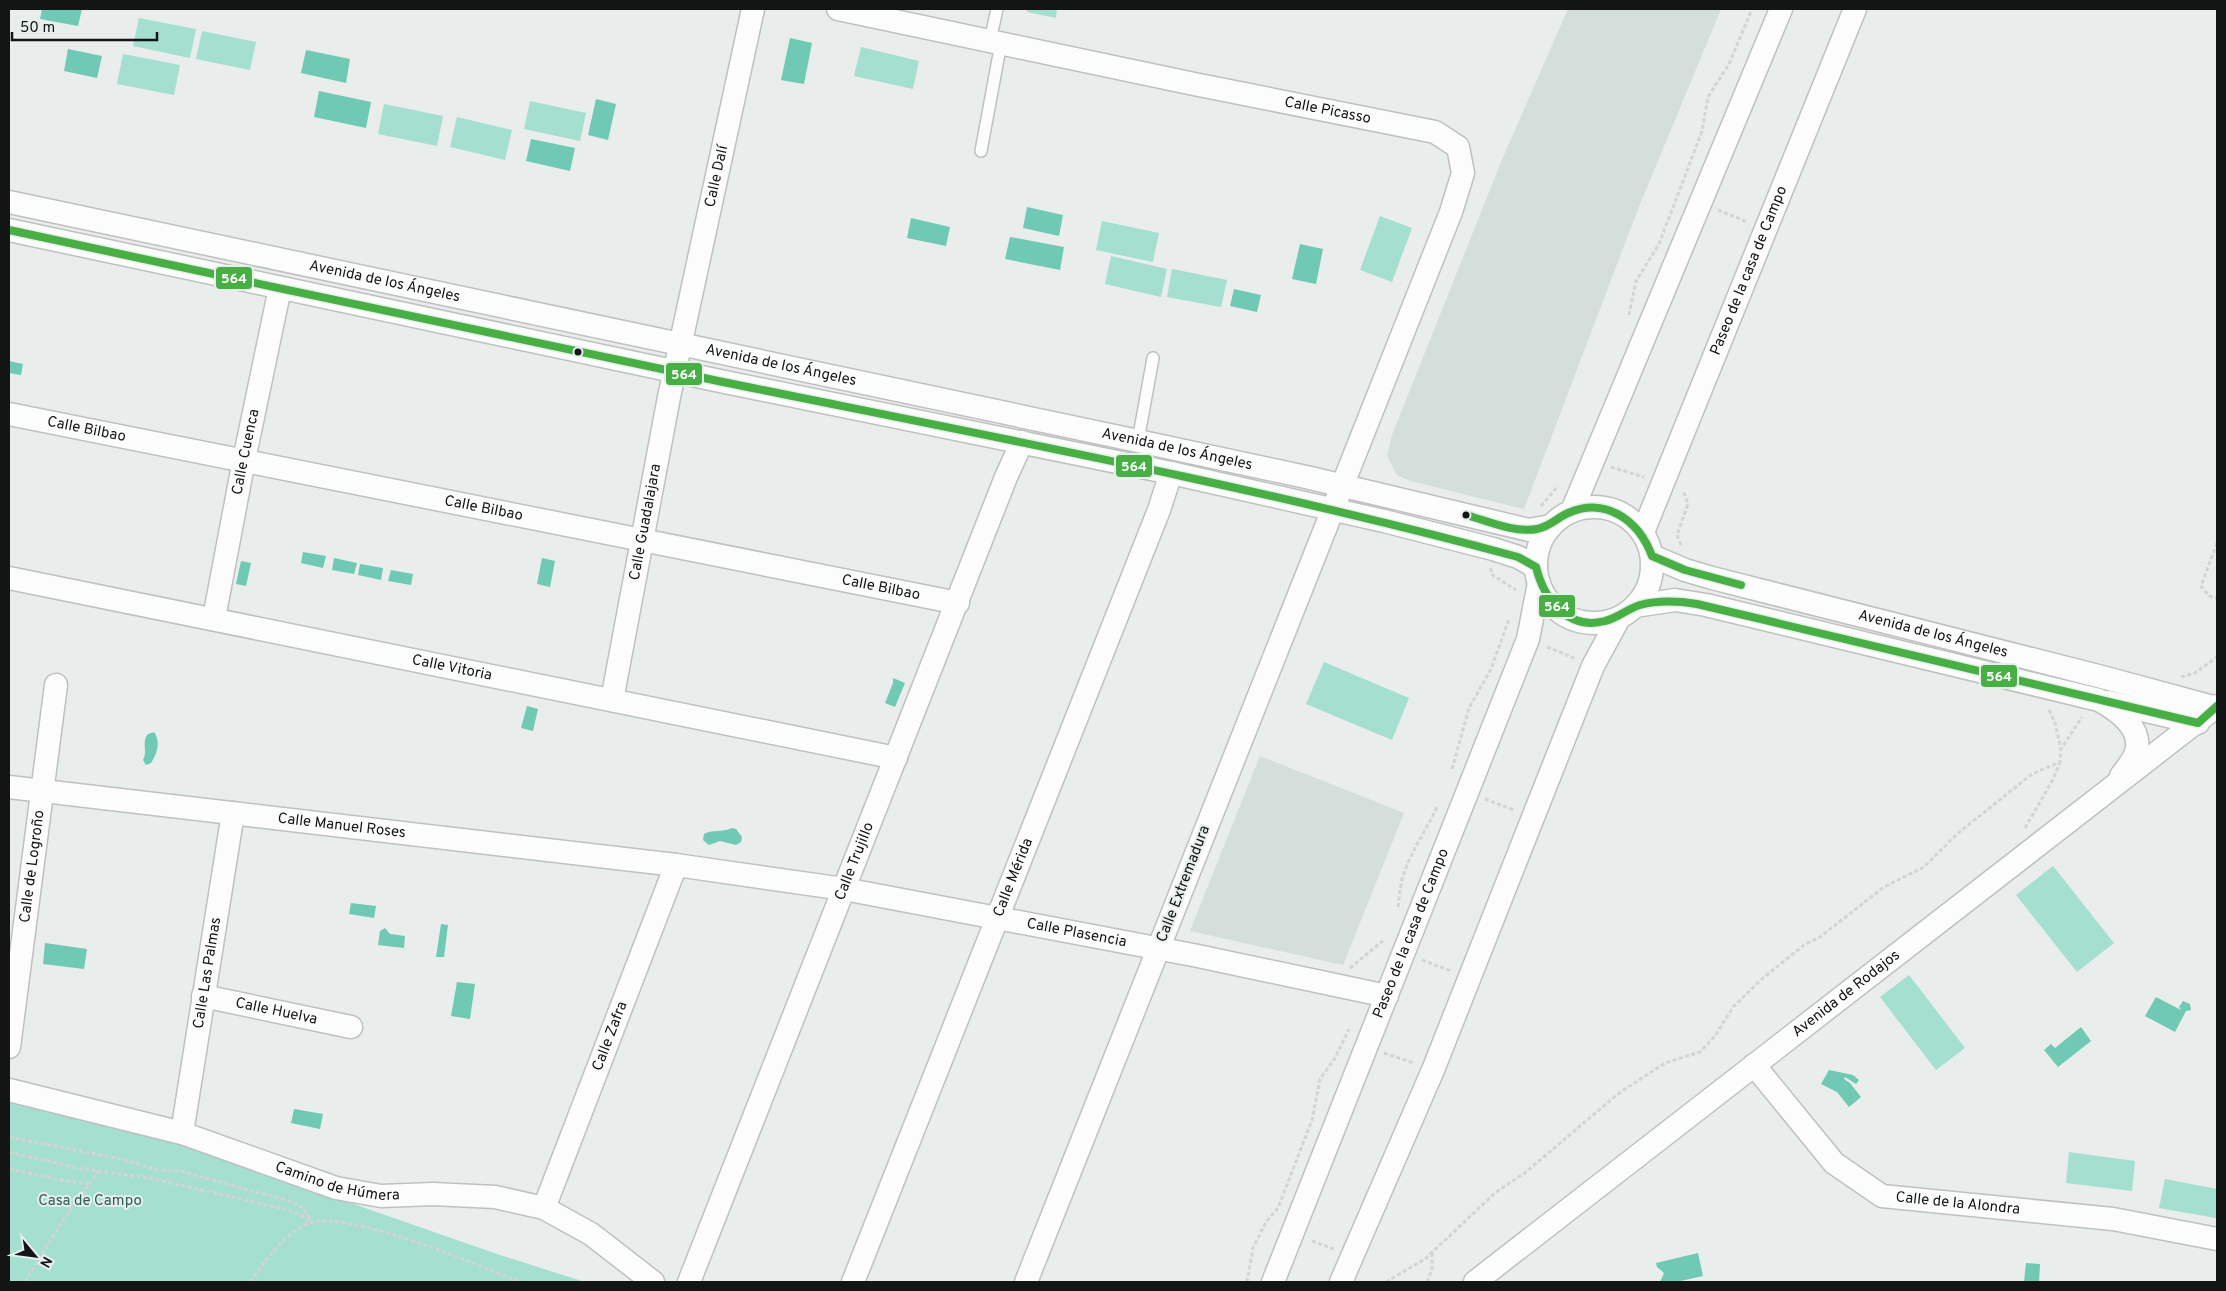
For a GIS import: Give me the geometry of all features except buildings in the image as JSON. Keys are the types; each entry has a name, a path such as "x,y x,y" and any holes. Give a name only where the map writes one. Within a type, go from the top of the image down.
{"street":[{"name":"Calle Dalí","path":"681,345 754,9"},
{"name":"Calle Picasso","path":"838,9 1435,132 1458,147 1464,173 1451,212 1342,486"},
{"path":"1572,511 1781,9"},
{"name":"Paseo de la casa de Campo","path":"1643,532 1855,9"},
{"name":"Avenida de los Ángeles","path":"9,202 1138,441 1529,530 1543,520"},
{"name":"Avenida de los Ángeles","path":"9,230 675,371 1171,473 1332,509 1518,557 1538,575"},
{"name":"Calle Cuenca","path":"214,618 244,460 280,288"},
{"name":"Calle Guadalajara","path":"612,700 681,345"},
{"name":"Calle Bilbao","path":"9,414 958,603"},
{"name":"Calle Trujillo","path":"688,1282 958,603 1006,477 1022,442"},
{"name":"Calle Mérida","path":"853,1282 1159,510 1171,473"},
{"name":"Calle Extremadura","path":"1026,1282 1342,486"},
{"path":"1341,1282 1433,1070 1593,666 1627,612 1646,592 1652,574 1652,556 1643,532 1629,518 1611,509 1592,507 1543,520 1537,553 1538,575 1548,600 1562,614 1580,622 1600,623 1627,612"},
{"name":"Avenida de los Ángeles","path":"1652,556 1685,570 1703,575 2217,707"},
{"name":"Paseo de la casa de Campo","path":"1273,1282 1469,793 1528,639 1538,575"},
{"name":"Calle Vitoria","path":"9,578 214,618 896,758"},
{"name":"Avenida de los Ángeles","path":"1627,612 1675,600 1706,605 2099,700 2119,711 2135,731 2137,752 2115,785"},
{"name":"Calle de Logroño","path":"9,1047 44,790 56,685"},
{"path":"2099,700 2198,723"},
{"name":"Avenida de Rodajos","path":"1475,1282 2217,707"},
{"name":"Calle Manuel Roses","path":"9,786 676,865"},
{"name":"Calle Las Palmas","path":"182,1133 233,813"},
{"name":"Calle Plasencia","path":"676,865 844,889 1387,996"},
{"name":"Calle Zafra","path":"544,1208 676,865"},
{"name":"Calle Huelva","path":"203,996 350,1027"},
{"name":"Calle de la Alondra","path":"1754,1064 1834,1163 1882,1196 2113,1219 2217,1239"},
{"name":"Camino de Húmera","path":"9,1090 182,1133 336,1188 381,1196 433,1194 495,1197 544,1208 591,1234 653,1282"}],"lane":[{"path":"981,151 996,42 997,9"},
{"path":"1138,441 1153,358"}],"path":[{"path":"1629,318 1636,281 1659,244 1702,131 1708,97 1728,64 1752,9"},
{"path":"1678,193 1766,229"},
{"path":"1594,462 1682,490 1688,504 1677,535 1683,551"},
{"path":"1543,520 1561,479"},
{"path":"2217,543 2203,578 2203,590 2209,596 2217,598"},
{"path":"1493,549 1491,574 1516,588 1517,593"},
{"path":"2203,578 2208,580"},
{"path":"1450,776 1464,734 1469,708 1491,670 1512,613"},
{"path":"2178,677 2194,673 2217,656"},
{"path":"2061,749 2083,716 2094,719 2099,700"},
{"path":"2034,849 2022,833 2052,781 2060,762 2061,749 2055,723 2046,708"},
{"path":"1386,1282 1407,1271 1432,1252 1496,1192 1526,1172 1619,1093 1664,1064 1700,1052 1715,1036 1733,1007 1762,978 1804,946 1820,937 1884,887 1924,867 1958,834 2032,774 2060,762"},
{"path":"1469,793 1533,817"},
{"path":"1398,909 1402,880 1440,801"},
{"path":"1341,987 1345,974 1355,963 1384,941 1387,933"},
{"path":"1384,941 1405,954 1470,978"},
{"path":"1247,1282 1254,1248 1266,1222 1278,1208 1312,1120 1320,1079 1335,1058 1353,1023"},
{"path":"1345,1037 1366,1047 1433,1070"},
{"path":"9,1137 121,1159 158,1170 180,1171 293,1202 302,1208 312,1222"},
{"path":"9,1152 99,1171 149,1178 284,1209 301,1215 312,1222 338,1223 372,1230 444,1252 522,1282"},
{"path":"9,1169 89,1184"},
{"path":"25,1282 99,1171"},
{"path":"251,1282 260,1268 291,1234 312,1222"},
{"path":"1427,1282 1432,1268 1432,1252"}],"shaded area":[{"path":"42,9 82,9 78,26 40,19"},
{"path":"1568,9 1721,9 1638,209 1524,509 1410,481 1397,475 1387,456 1392,435 1501,162"},
{"path":"790,38 812,43 804,84 781,80"},
{"path":"68,49 102,56 97,78 64,71"},
{"path":"306,50 350,59 346,83 301,73"},
{"path":"319,91 371,102 366,128 314,117"},
{"path":"596,99 616,104 608,140 588,135"},
{"path":"531,139 575,148 570,171 526,161"},
{"path":"1027,207 1063,215 1059,236 1023,228"},
{"path":"911,218 950,227 946,246 907,238"},
{"path":"1010,237 1064,247 1060,270 1005,259"},
{"path":"1300,244 1323,249 1316,284 1292,279"},
{"path":"1234,289 1261,295 1257,312 1230,306"},
{"path":"9,361 23,364 21,375 9,373"},
{"path":"303,552 326,556 323,568 301,563"},
{"path":"334,558 357,563 354,574 332,570"},
{"path":"542,558 555,561 550,587 537,584"},
{"path":"241,561 251,563 246,586 236,584"},
{"path":"360,564 383,568 381,580 358,575"},
{"path":"391,570 413,574 411,585 388,581"},
{"path":"893,678 905,683 895,707 885,703 893,683"},
{"path":"527,706 538,709 533,731 521,728"},
{"path":"154,732 158,744 151,763 146,765 143,760 145,740 148,734"},
{"path":"1260,756 1404,813 1343,965 1190,931"},
{"path":"732,828 736,829 742,837 741,842 736,845 720,841 709,845 703,840 704,834"},
{"path":"351,903 376,906 374,918 349,914"},
{"path":"441,924 448,925 444,957 436,957"},
{"path":"385,928 390,934 405,936 404,948 378,945 380,931"},
{"path":"45,943 87,949 84,969 43,964"},
{"path":"457,982 475,984 470,1019 451,1016"},
{"path":"2156,997 2181,1010 2179,1007 2183,1001 2190,1004 2191,1010 2186,1011 2175,1032 2145,1016"},
{"path":"2081,1027 2091,1041 2058,1067 2044,1050 2051,1044 2055,1048"},
{"path":"1829,1070 1853,1075 1859,1080 1856,1084 1845,1077 1844,1079 1850,1083 1861,1097 1849,1107 1837,1092 1821,1084"},
{"path":"294,1109 323,1114 320,1129 291,1123"},
{"path":"1698,1253 1703,1276 1676,1282 1660,1282 1664,1273 1657,1267 1656,1263"},
{"path":"2026,1263 2040,1264 2039,1282 2024,1282"}],"green space":[{"path":"1027,9 1057,9 1056,18 1027,12"},
{"path":"139,18 196,29 190,58 133,46"},
{"path":"202,31 256,42 250,70 196,59"},
{"path":"861,47 919,61 913,89 854,76"},
{"path":"123,54 180,65 174,95 117,84"},
{"path":"530,101 586,113 580,141 524,129"},
{"path":"384,104 443,116 437,146 378,134"},
{"path":"457,117 512,130 505,160 450,147"},
{"path":"1380,216 1412,228 1392,282 1360,270"},
{"path":"1102,221 1159,233 1153,262 1096,250"},
{"path":"1111,256 1167,269 1161,297 1105,284"},
{"path":"1172,269 1227,280 1221,307 1167,297"},
{"path":"1324,662 1409,698 1392,740 1306,704"},
{"path":"2053,866 2114,943 2077,972 2016,895"},
{"path":"1909,975 1965,1048 1936,1070 1880,997"},
{"name":"Casa de Campo","path":"9,1102 133,1127 497,1254 585,1282 9,1282"},
{"path":"2069,1152 2135,1161 2132,1191 2066,1183"},
{"path":"2165,1179 2217,1189 2216,1218 2159,1208"}],"transit line":[{"name":"564","path":"9,230 455,326 1122,463 1419,531 1518,557 1536,567 1545,590 1552,601 1569,617 1580,621 1592,623 1605,621 1647,603 1690,603 2198,723 2217,706"},
{"name":"564","path":"1466,515 1501,526 1528,530 1545,526 1568,513 1582,509 1608,510 1619,515 1639,532 1652,556 1685,570 1741,585"}]}
